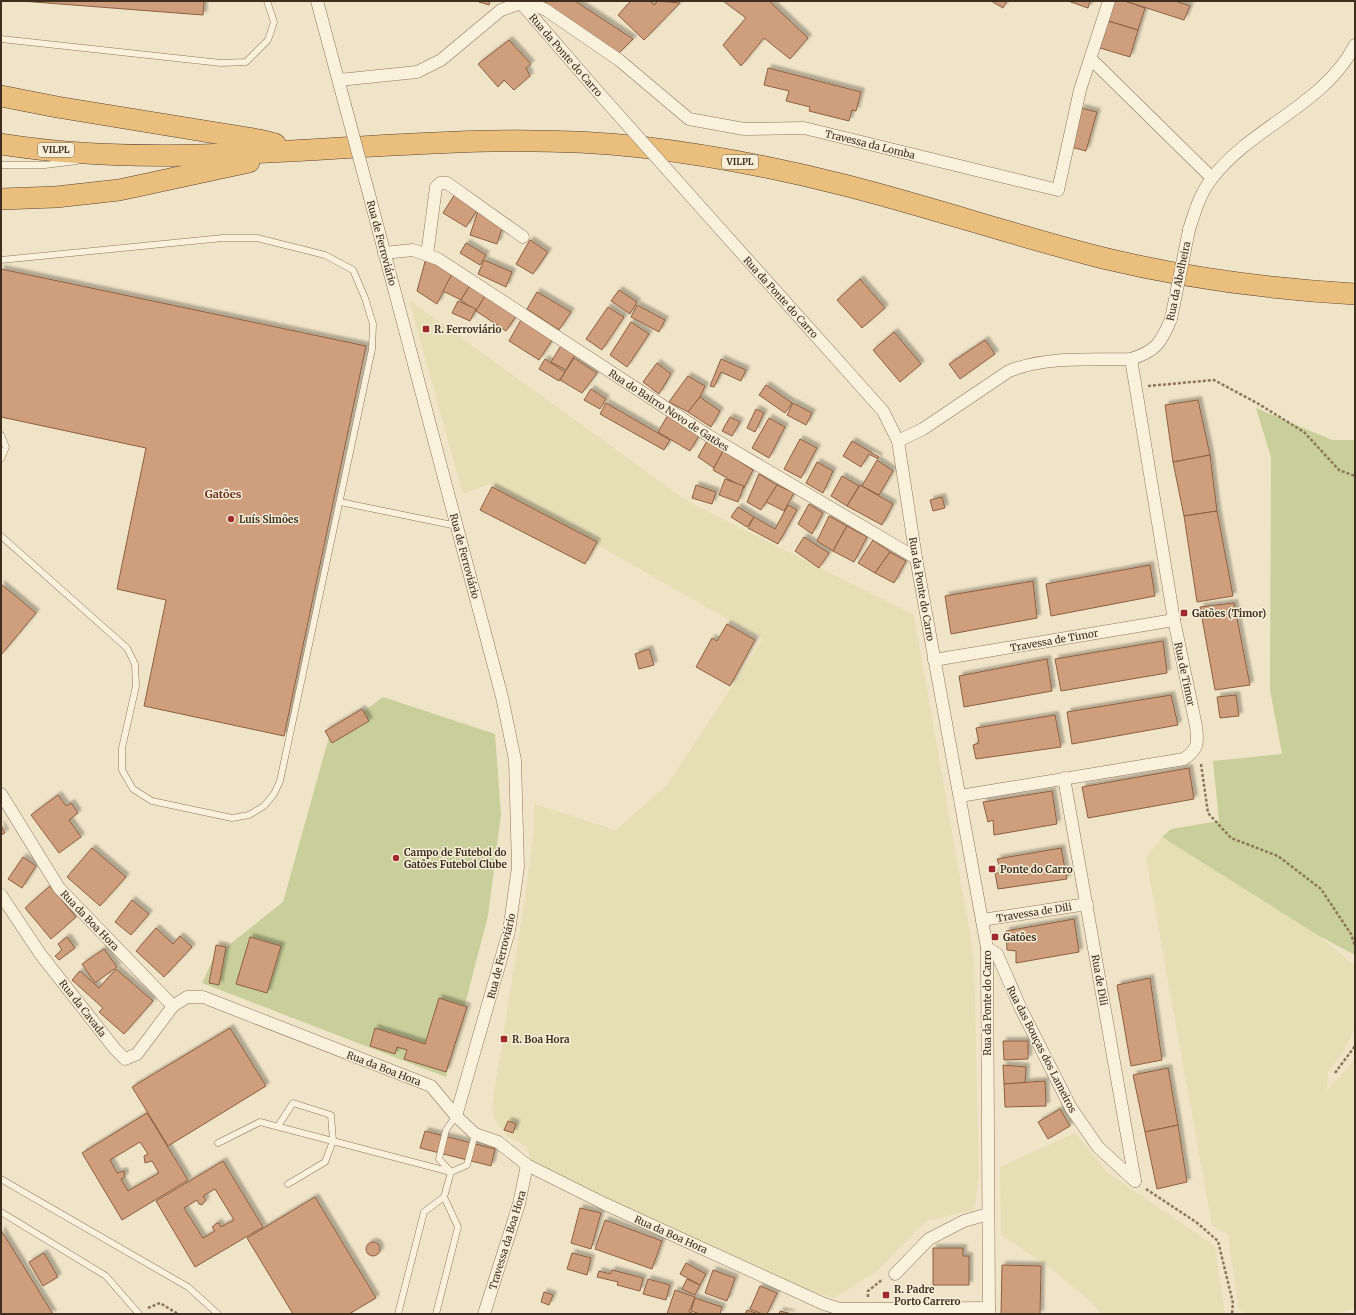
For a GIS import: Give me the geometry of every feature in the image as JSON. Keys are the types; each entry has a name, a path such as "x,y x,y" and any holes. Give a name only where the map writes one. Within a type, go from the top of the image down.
{"highway":[{"path":"1,96 57,107 259,140 301,151"},
{"name":"VILPL","path":"1,144 111,154 154,156 301,151 452,142 536,141 628,146 687,152 748,163 845,185 1036,240 1134,265 1249,285 1355,294"},
{"name":"VILPL","path":"1,150 60,156 111,154"},
{"path":"1,199 119,190 301,151"}],"street":[{"name":"Rua de Ferroviário","path":"317,1 502,697 515,760 518,867 509,931 456,1116"},
{"name":"Travessa da Lomba","path":"520,2 533,4 546,10 619,60 689,119 744,129 804,128 1058,190 1080,90 1110,1"},
{"path":"338,80 417,72 441,60 501,10 520,2"},
{"name":"Rua da Ponte do Carro","path":"520,2 598,92 883,411 898,441 916,558 987,948 989,1311"},
{"name":"Rua da Abelheira","path":"898,441 923,429 1009,371 1020,367 1038,362 1131,359 1154,349 1163,340 1171,319 1189,230 1200,197 1212,178 1230,157 1320,91 1348,59 1355,45"},
{"path":"1091,60 1212,178"},
{"path":"427,255 436,187 440,183 447,184 523,237"},
{"name":"Rua do Bairro Novo de Gatões","path":"384,253 413,250 438,260 708,436 916,558"},
{"name":"Rua de Timor","path":"1131,359 1174,620 1196,726 1198,743"},
{"name":"Travessa de Timor","path":"934,660 1174,620"},
{"path":"960,796 1184,759 1191,754 1198,743"},
{"name":"Rua de Dili","path":"1064,778 1135,1181"},
{"name":"Rua da Boa Hora","path":"1,794 59,888 173,1006 186,997 204,997 431,1086 456,1116 475,1134 498,1142 527,1165 605,1204 839,1312 868,1309 989,1311"},
{"name":"Rua da Cavada","path":"1,895 41,955 115,1050 125,1059 137,1054 173,1006"},
{"name":"Travessa de Dili","path":"982,920 1087,904"},
{"name":"Rua das Bouças dos Lameiros","path":"987,948 997,954 1018,1002 1071,1108 1098,1147 1135,1181"},
{"name":"Travessa da Boa Hora","path":"484,1314 520,1204 527,1165"},
{"path":"895,1274 929,1239 964,1221 988,1214"}],"lane":[{"path":"1,39 221,63 246,62 268,40 274,22 267,1"},
{"name":"VILPL","path":"1,165 46,165 73,162 111,154"},
{"path":"1,260 223,238 257,238 325,255 353,270 365,298 373,324 372,349 280,781 274,794 264,806 249,815 232,818 152,801 133,789 122,770 122,748 136,686 135,664 127,648 1,536"},
{"path":"1,435 6,447 1,459"},
{"path":"340,502 457,526"},
{"path":"278,1126 292,1103 331,1114 333,1141 325,1162 288,1184"},
{"path":"451,1172 440,1159 446,1130 456,1116"},
{"path":"218,1143 260,1122 451,1172 467,1165 475,1134"},
{"path":"398,1314 424,1212 444,1198 451,1172"},
{"path":"1,1179 188,1287 218,1314"},
{"path":"436,1314 458,1227 444,1198"},
{"path":"1,1212 106,1276 139,1313"}],"path":[{"path":"1135,387 1214,380 1257,403 1304,432 1339,470 1355,476"},
{"path":"1198,743 1208,813 1231,838 1278,856 1321,889 1351,934 1355,946"},
{"path":"1335,1073 1355,1046"},
{"path":"1135,1181 1196,1222 1218,1241 1233,1303 1232,1314"},
{"path":"868,1309 868,1291 888,1276 895,1274"},
{"path":"139,1313 160,1303 178,1314"}],"shaded area":[{"path":"409,300 687,501 914,615 974,957 979,1176 974,1210 926,1221 876,1272 834,1298 808,1290 547,1175 534,1171 526,1146 507,1136 496,1122 492,1107 526,891 534,831 534,804 616,830 668,784 763,639 490,484 463,494"},
{"path":"1162,837 1319,936 1355,966 1355,1028 1344,1051 1328,1073 1327,1091 1355,1059 1355,1308 1337,1314 1244,1314 1239,1309 1228,1235 1212,1226 1146,858"},
{"path":"1075,1133 1108,1173 1215,1246 1225,1314 1101,1314 1090,1301 1046,1265 1001,1235 1000,1167"}],"green space":[{"path":"1256,408 1332,440 1355,440 1355,955 1319,936 1162,837 1171,829 1219,821 1213,761 1282,754 1270,690 1271,457"},
{"name":"Campo de Futebol do Gatões Futebol Clube","path":"383,697 495,734 501,814 488,916 446,1077 202,983 214,957 283,902 329,737"}],"building":[{"path":"21,1 204,1 203,15"},
{"path":"476,1 490,1 489,5"},
{"path":"542,1 575,1 633,39 618,54"},
{"path":"631,1 650,1 654,5 658,1 680,3 644,40 618,15"},
{"path":"723,1 769,1 808,38 790,59 764,38 741,66 723,45 746,18"},
{"path":"991,1 1007,1 1003,8"},
{"path":"1068,1 1090,1 1088,8"},
{"path":"1114,1 1125,1 1145,8 1138,30 1108,21"},
{"path":"1125,1 1175,1 1190,6 1184,20"},
{"path":"1108,21 1138,30 1130,57 1100,48"},
{"path":"509,40 531,64 526,68 530,76 514,90 504,80 498,87 478,64"},
{"path":"768,68 861,92 856,111 852,110 849,121 809,111 810,107 786,101 789,91 764,85"},
{"path":"1081,108 1097,112 1086,151 1071,147"},
{"path":"455,194 478,209 466,227 443,213"},
{"path":"478,211 502,228 497,244 470,235"},
{"path":"530,240 548,252 533,274 516,264"},
{"path":"466,243 486,255 480,265 460,253"},
{"path":"426,258 453,272 437,304 417,291"},
{"path":"484,260 512,272 506,287 478,274"},
{"name":"Luís Simões","path":"1,269 366,346 284,736 144,706 166,600 117,589 146,448 1,417"},
{"path":"453,272 470,285 461,300 443,291"},
{"path":"860,279 885,308 862,328 837,300"},
{"path":"470,285 485,296 476,311 461,300"},
{"path":"619,290 637,302 630,314 611,301"},
{"path":"537,292 571,312 559,330 527,309"},
{"path":"485,296 517,315 506,331 476,311"},
{"path":"458,301 476,309 470,321 452,313"},
{"path":"637,305 665,320 659,332 631,317"},
{"path":"608,307 624,317 602,350 586,339"},
{"path":"522,318 553,339 539,360 509,341"},
{"path":"631,322 649,334 627,367 610,355"},
{"path":"894,332 921,364 900,382 873,350"},
{"path":"985,340 995,354 960,379 949,364"},
{"path":"562,344 576,353 566,370 551,362"},
{"path":"574,358 597,373 582,393 560,380"},
{"path":"545,359 565,372 559,381 539,369"},
{"path":"721,359 746,370 741,381 721,372 714,387 710,386"},
{"path":"657,363 671,374 659,394 643,382"},
{"path":"688,376 705,386 700,397 688,412 669,402"},
{"path":"766,385 792,403 785,413 759,395"},
{"path":"591,389 606,399 600,409 584,400"},
{"path":"700,397 720,411 711,427 688,412"},
{"path":"1198,400 1210,455 1173,462 1165,405"},
{"path":"606,403 670,440 664,450 600,414"},
{"path":"793,403 812,413 806,425 787,415"},
{"path":"756,409 764,413 755,432 747,428"},
{"path":"668,415 700,434 690,451 658,432"},
{"path":"730,417 740,422 732,436 722,431"},
{"path":"769,418 785,427 769,458 752,448"},
{"path":"800,439 817,448 801,478 784,469"},
{"path":"707,441 723,451 714,468 698,457"},
{"path":"852,441 879,457 878,459 869,454 861,467 843,456"},
{"path":"723,451 753,470 744,488 713,470"},
{"path":"1210,455 1217,511 1184,516 1173,462"},
{"path":"877,460 893,471 879,495 862,486"},
{"path":"817,462 833,471 823,493 806,483"},
{"path":"759,474 777,485 761,510 747,502"},
{"path":"842,476 859,486 847,506 831,496"},
{"path":"725,479 744,486 738,502 719,495"},
{"path":"696,485 716,492 712,504 692,498"},
{"path":"777,485 794,493 784,511 766,502"},
{"path":"860,485 893,504 882,525 847,506"},
{"path":"492,487 597,542 585,564 480,510"},
{"path":"942,497 945,508 933,511 930,500"},
{"path":"809,504 823,513 812,534 798,524"},
{"path":"788,505 797,510 778,544 748,528 754,517 775,529"},
{"path":"738,507 754,517 747,527 731,517"},
{"path":"1217,511 1233,596 1197,602 1184,516"},
{"path":"829,516 847,526 833,551 817,541"},
{"path":"847,526 867,537 854,562 833,551"},
{"path":"804,537 829,553 819,568 795,551"},
{"path":"873,540 890,552 875,573 858,563"},
{"path":"890,552 906,561 894,583 875,573"},
{"path":"1150,565 1155,596 1051,616 1046,584"},
{"path":"1033,581 1037,618 951,634 945,596"},
{"path":"1,584 36,613 1,655"},
{"path":"1234,603 1250,685 1215,690 1200,607"},
{"path":"727,624 755,640 730,686 696,667 712,638 717,641"},
{"path":"1163,641 1167,673 1061,691 1055,659"},
{"path":"649,649 654,665 639,669 635,654"},
{"path":"1047,659 1052,691 964,707 959,676"},
{"path":"1171,695 1178,725 1072,744 1067,712"},
{"path":"1236,695 1239,716 1220,718 1217,697"},
{"path":"362,709 369,721 332,743 325,731"},
{"path":"1055,715 1061,747 976,759 973,745 979,743 976,728"},
{"path":"1189,768 1194,799 1088,818 1082,787"},
{"path":"1052,791 1057,824 994,835 993,820 988,822 983,802"},
{"path":"58,795 66,806 71,803 78,813 69,820 81,837 59,853 31,815"},
{"path":"1,825 5,833 1,835"},
{"path":"92,848 126,877 100,906 67,877"},
{"path":"1061,848 1067,879 998,889 995,873 1002,873 997,859"},
{"path":"23,857 36,866 22,888 8,879"},
{"path":"50,886 76,917 51,939 25,908"},
{"path":"132,900 149,914 131,935 115,922"},
{"path":"1074,919 1079,952 1016,963 1016,951 1007,950 1006,931"},
{"path":"156,928 173,944 180,936 192,947 164,977 136,951"},
{"path":"67,937 75,948 59,960 55,956 62,950 58,944"},
{"path":"250,937 281,946 267,993 236,984"},
{"path":"216,945 226,947 219,985 209,983"},
{"path":"104,949 117,967 95,983 82,964"},
{"path":"116,969 153,1001 124,1034 99,1012 103,1008 72,980 80,971 99,988"},
{"path":"1150,978 1162,1060 1131,1066 1117,985"},
{"path":"439,998 467,1007 446,1072 404,1059 407,1050 397,1047 395,1054 370,1046 375,1028 425,1044"},
{"path":"230,1028 266,1086 168,1146 132,1087"},
{"path":"1003,1041 1028,1041 1028,1059 1004,1060"},
{"path":"1003,1065 1026,1067 1025,1083 1004,1084"},
{"path":"1168,1068 1178,1125 1145,1132 1133,1075"},
{"path":"1045,1081 1046,1106 1005,1107 1004,1084"},
{"path":"1060,1109 1070,1126 1048,1139 1038,1122"},
{"path":"147,1113 188,1180 122,1220 82,1153","holes":["140,1142 148,1154 144,1156 145,1163 152,1161 159,1173 128,1191 121,1179 125,1177 124,1171 117,1173 110,1160"]},
{"path":"508,1121 516,1124 513,1133 504,1130"},
{"path":"1178,1125 1187,1182 1157,1189 1145,1132"},
{"path":"425,1131 495,1149 491,1166 420,1148"},
{"path":"223,1161 263,1227 195,1267 156,1201","holes":["215,1189 234,1220 221,1227 219,1223 217,1223 212,1227 215,1231 203,1238 184,1208 197,1200 199,1204 202,1205 206,1200 203,1196"]},
{"path":"315,1197 376,1298 349,1314 293,1314 247,1238"},
{"path":"580,1208 601,1213 591,1249 571,1243"},
{"path":"605,1220 662,1241 652,1269 595,1249"},
{"path":"1,1230 53,1314 1,1314"},
{"path":"373,1242 378,1244 380,1249 378,1254 373,1256 368,1254 366,1249 368,1244"},
{"path":"933,1248 963,1248 963,1256 969,1256 969,1285 933,1285"},
{"path":"44,1253 58,1277 43,1286 29,1262"},
{"path":"572,1253 591,1258 587,1275 567,1269"},
{"path":"686,1263 706,1274 700,1285 680,1274"},
{"path":"1002,1265 1041,1266 1040,1314 1001,1314"},
{"path":"612,1270 643,1278 640,1291 617,1285 618,1282 597,1277 599,1271 610,1274"},
{"path":"713,1270 735,1278 727,1301 705,1293"},
{"path":"648,1279 670,1285 666,1300 643,1294"},
{"path":"687,1279 700,1285 695,1295 682,1289"},
{"path":"760,1286 777,1293 767,1314 762,1314 750,1309"},
{"path":"675,1290 695,1297 689,1312 695,1314 667,1314"},
{"path":"544,1292 553,1295 549,1305 541,1302"},
{"path":"695,1298 722,1307 720,1314 700,1314 691,1311"},
{"path":"747,1310 759,1314 745,1314"},
{"path":"780,1311 792,1314 779,1314"}],"place":[{"name":"R. Ferroviário","path":"426,329"},
{"name":"Luís Simões","path":"231,519"},
{"name":"Gatões (Timor)","path":"1184,613"},
{"name":"Campo de Futebol do Gatões Futebol Clube","path":"396,858"},
{"name":"Ponte do Carro","path":"992,869"},
{"name":"Gatões","path":"995,937"},
{"name":"R. Boa Hora","path":"504,1039"},
{"name":"R. Padre Porto Carrero","path":"886,1295"}],"district":[{"name":"Gatões","path":"223,494"}]}
